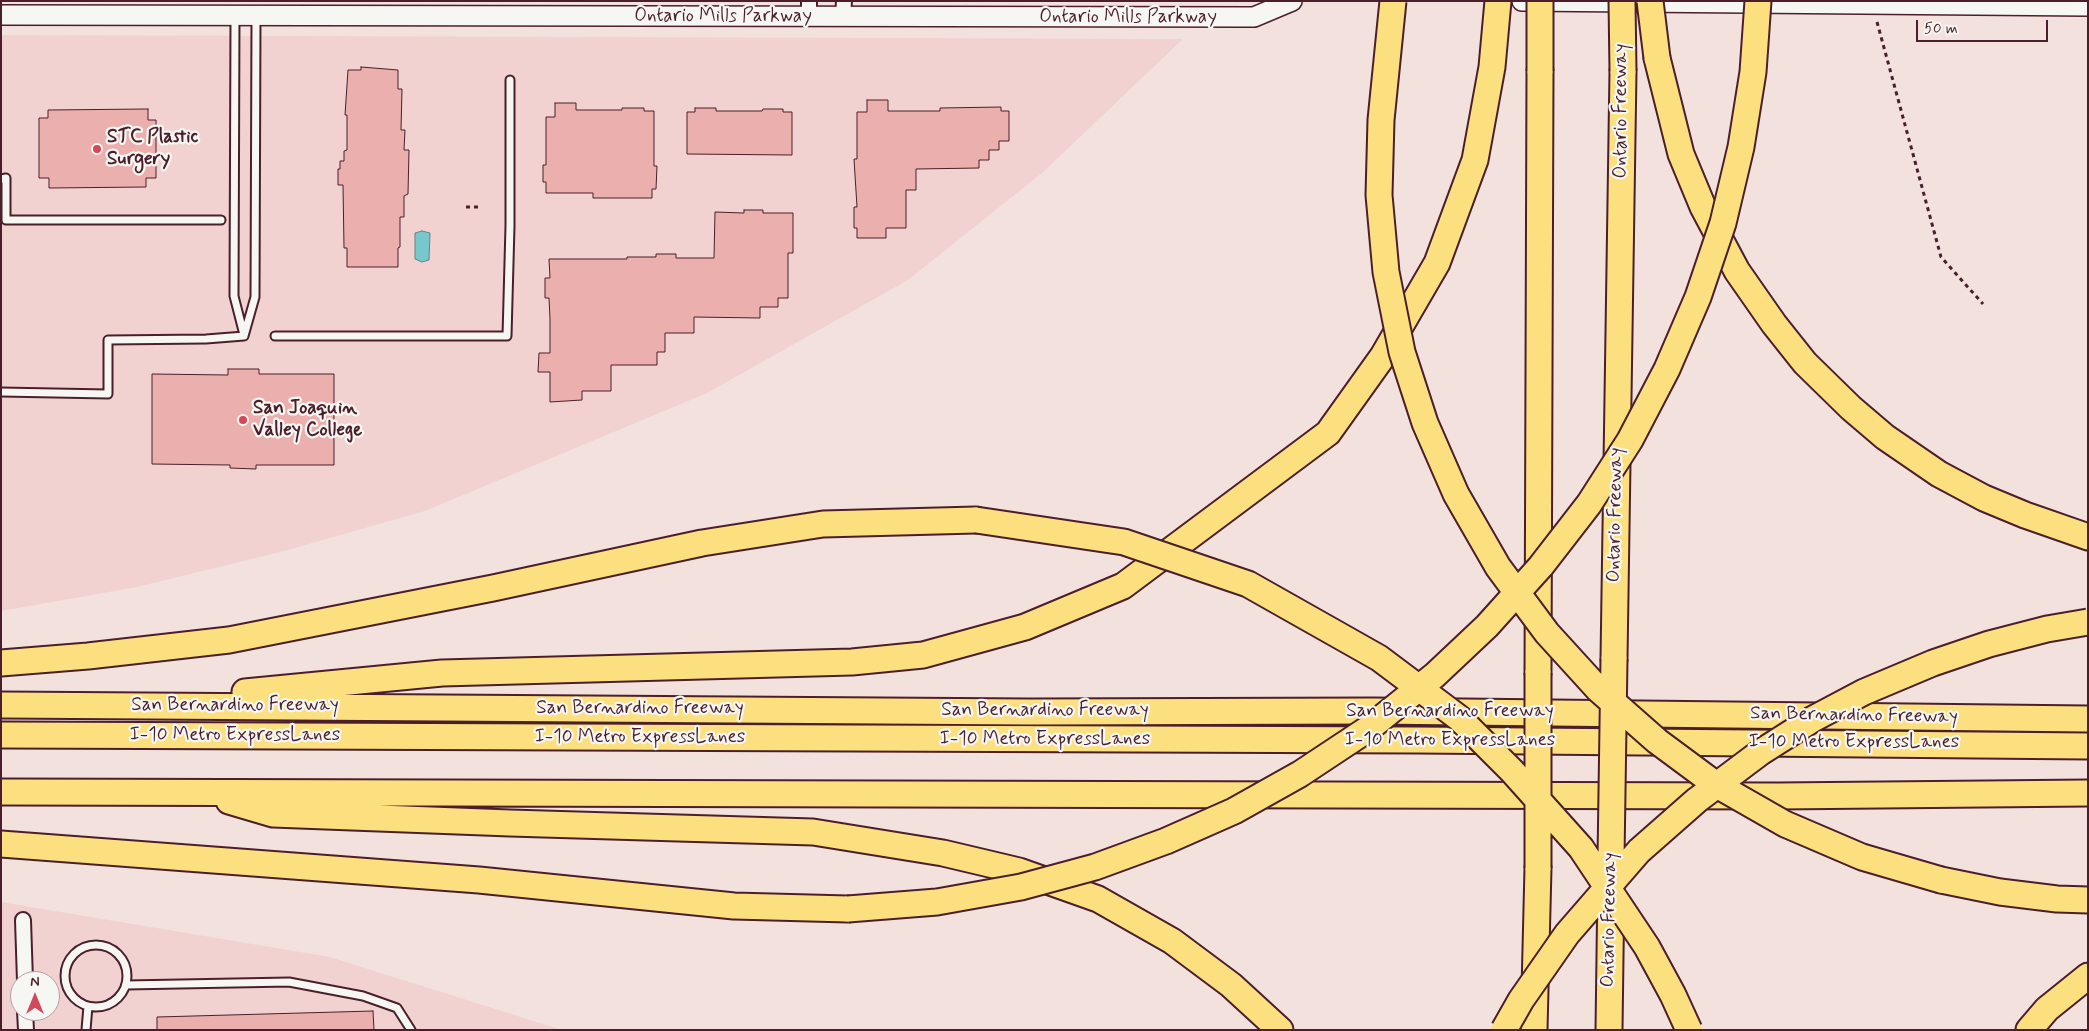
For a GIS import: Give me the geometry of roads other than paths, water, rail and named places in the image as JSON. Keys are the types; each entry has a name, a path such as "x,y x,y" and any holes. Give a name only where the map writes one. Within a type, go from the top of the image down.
{"highway":[{"path":"1393,1 1381,120 1379,195 1386,272 1402,352 1425,423 1456,494 1498,567 1547,633 1598,689 1657,741 1715,784 1786,824 1862,857 1941,880 2000,892 2058,900 2088,900"},
{"path":"112,705 442,673 852,662 923,655 1025,627 1123,586 1328,433 1383,356 1437,262 1475,160 1492,67 1498,1"},
{"path":"1534,1030 1538,868 1540,1"},
{"name":"Ontario Freeway","path":"1609,1030 1623,71 1622,1"},
{"path":"1650,1 1657,58 1681,154 1703,208 1737,271 1774,324 1806,363 1851,408 1885,437 1940,474 2000,505 2088,537"},
{"path":"1,844 479,880 734,906 848,910 937,902 1021,887 1095,867 1175,837 1234,811 1300,774 1368,729 1435,675 1487,626 1542,566 1589,504 1630,440 1668,369 1698,297 1723,223 1743,138 1753,72 1758,1"},
{"path":"1,663 88,656 229,640 493,588 702,542 823,524 976,520 1124,542 1248,584 1379,658 1459,718 1512,771 1581,848 1647,947 1673,995 1689,1030"},
{"path":"1504,1030 1521,1000 1567,934 1640,852 1697,800 1761,752 1813,719 1864,692 1933,663 1989,644 2048,629 2088,622"},
{"name":"San Bernardino Freeway","path":"1,705 1030,712 1394,711 2088,719"},
{"name":"I-10 Metro ExpressLanes","path":"1,735 1418,740 2088,746"},
{"path":"1,792 1778,796 2088,793"},
{"path":"202,793 273,814 813,832 943,853 1019,871 1098,899 1172,941 1231,985 1280,1030"},
{"path":"2029,1030 2047,1009 2088,976"}],"main road":[{"name":"Ontario Mills Parkway","path":"1,15 843,9 1254,17 1292,1"},
{"path":"1522,1 1976,3 2088,6"}],"street":[{"path":"23,920 25,971"}],"lane":[{"path":"235,14 234,296 244,336"},
{"path":"244,336 255,297 256,14"},
{"path":"275,336 507,336 510,226 510,80"},
{"path":"1,178 6,178 6,220 221,220"},
{"path":"1,392 108,394 108,340 206,339 244,336"},
{"path":"96,944 106,946 116,951 123,959 127,969 126,985 118,998 109,1004 98,1007 88,1006 78,1002 66,986 64,976 66,966 77,950 96,944"},
{"path":"126,985 288,982 363,996 397,1008 411,1030"},
{"path":"86,1030 88,1006"}],"water":[{"path":"422,231 430,233 429,260 422,262 415,259 415,233"}],"place":[{"name":"STC Plastic Surgery","path":"97,149"},
{"name":"San Joaquin Valley College","path":"243,420"}]}
